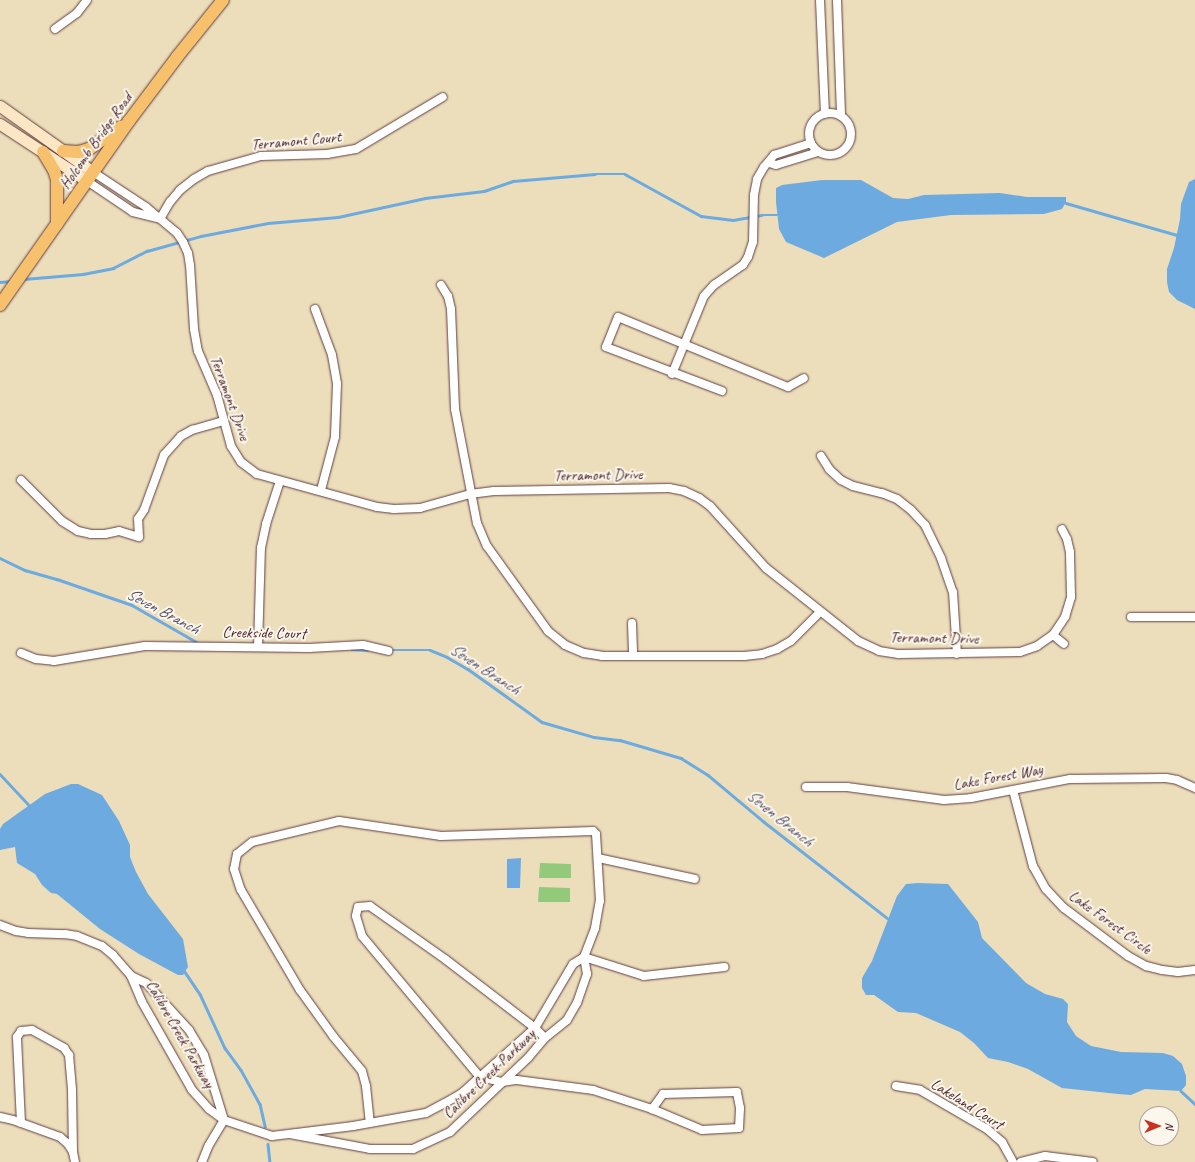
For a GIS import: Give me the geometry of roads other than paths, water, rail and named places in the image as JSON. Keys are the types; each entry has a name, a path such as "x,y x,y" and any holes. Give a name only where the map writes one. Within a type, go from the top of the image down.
{"main road":[{"name":"Holcomb Bridge Road","path":"0,305 129,121 177,56 223,0"},
{"path":"64,151 78,152 89,149 129,121"},
{"path":"43,152 54,170 57,180 57,224"}],"street":[{"path":"55,29 77,13 87,0"},
{"path":"820,0 825,114"},
{"path":"837,0 841,116"},
{"name":"Terramont Court","path":"160,219 170,202 180,190 194,179 208,171 261,156 327,154 356,149 443,97"},
{"path":"0,106 64,151 90,177 133,212 160,219"},
{"path":"832,113 841,116 850,127 851,138 846,149 836,155 818,152 811,143 809,137 810,127 817,118 825,114 832,113"},
{"path":"0,124 43,152 90,177"},
{"path":"672,374 704,296 714,285 742,265 748,257 753,242 754,195 757,179 774,155 811,143"},
{"path":"769,162 776,165 818,152"},
{"name":"Terramont Drive","path":"90,177 138,201 177,233 188,253 196,342 217,395 231,446 241,462 257,474 280,481 321,490 377,507 394,510 420,508 470,494 518,489 669,488 684,491 699,498 710,506 766,568 858,641 879,651 899,654 1020,652 1037,646 1053,635 1065,617 1071,597 1070,552 1067,539 1062,529"},
{"path":"441,285 448,296 452,309 455,409 476,523 486,546 548,631 566,645 584,653 602,656 744,656 762,654 777,649 791,641 820,612"},
{"path":"315,309 332,355 337,384 335,437 321,490"},
{"path":"722,391 672,374 606,347 618,317 788,387 804,378"},
{"path":"21,480 62,520 78,531 91,534 119,532 139,537 138,519 144,510 164,455 181,436 192,430 224,420"},
{"path":"821,456 829,469 841,480 853,486 882,493 897,499 911,510 925,525 941,558 953,592 957,654"},
{"path":"258,647 261,548 266,524 280,481"},
{"path":"1131,617 1195,617"},
{"path":"632,623 633,656"},
{"path":"1053,635 1064,644"},
{"name":"Creekside Court","path":"20,653 36,659 54,661 145,646 309,648 363,645 376,646 388,651"},
{"name":"Lake Forest Way","path":"806,787 847,787 944,800 971,798 1054,781 1078,779 1166,778 1177,780 1195,788"},
{"name":"Lake Forest Circle","path":"1013,790 1033,866 1046,889 1064,908 1128,956 1146,966 1178,972 1195,970"},
{"name":"Calibre Creek Parkway","path":"290,1134 370,1149 413,1150 450,1132 528,1058 545,1038 567,1020 576,1003 587,974 584,957 595,928 600,901 596,834 593,831 441,836 339,821 252,842 237,854 234,868 241,890 300,990 333,1036 362,1071 366,1086 370,1123"},
{"path":"598,858 695,879"},
{"path":"545,1038 445,959 370,906 358,907 356,916 362,936 480,1077 502,1082 518,1080 593,1090 652,1109 702,1130 740,1128 740,1108 737,1092 663,1094 652,1109"},
{"name":"Calibre Creek Parkway","path":"0,925 16,931 65,934 89,940 113,955 131,976 142,1002 192,1090 209,1109 224,1120 272,1136 370,1123 426,1113 462,1093 534,1028 573,964 584,957"},
{"path":"584,957 644,976 724,967"},
{"name":"Calibre Creek Parkway","path":"131,976 146,983 189,1030 204,1056 224,1120"},
{"path":"21,1123 17,1037 21,1031 32,1030 64,1048 69,1055 72,1090 74,1162"},
{"name":"Lakeland Court","path":"896,1086 920,1090 987,1129 1002,1142 1013,1162"},
{"path":"0,1117 60,1137 68,1144 73,1152"},
{"path":"202,1162 224,1120"},
{"path":"1021,1162 1045,1156 1093,1162"}],"water":[{"path":"1195,179 1195,309 1177,300 1169,292 1167,269 1174,248 1180,219 1181,204 1189,182"},
{"path":"822,180 861,180 893,198 908,199 924,195 1000,193 1027,197 1066,197 1066,202 1062,209 1044,214 951,215 897,222 824,258 786,242 779,229 776,202 776,188 782,185"},
{"path":"71,784 78,784 102,795 119,821 130,845 130,857 136,872 148,894 183,939 188,967 183,975 178,975 139,954 100,929 57,894 51,893 42,885 35,874 17,863 15,847 0,850 0,829 3,824 45,794"},
{"path":"521,858 520,888 507,888 507,859"},
{"path":"906,884 948,884 978,922 982,938 1026,983 1045,994 1063,999 1068,1004 1067,1022 1076,1036 1091,1046 1121,1052 1163,1053 1173,1056 1182,1064 1186,1076 1186,1085 1181,1091 1145,1089 1131,1095 1062,1088 1028,1069 1008,1062 988,1058 974,1043 960,1032 916,1013 898,1012 874,995 866,995 862,988 862,978 872,961 897,896"}],"waterway":[{"path":"24,279 83,274 113,268 147,251 201,236 268,223 338,217 425,198 484,191 513,181 595,174 625,174 701,216 733,220 762,215 777,215"},
{"path":"1066,203 1177,235"},
{"path":"0,282 11,281"},
{"name":"Seven Branch","path":"0,558 25,570 57,579 132,605 200,644"},
{"name":"Seven Branch","path":"352,649 367,650"},
{"name":"Seven Branch","path":"390,650 430,650 447,657 468,669 542,722 594,737 620,740 681,758 708,775 763,821 887,918"},
{"path":"0,774 29,805"},
{"path":"185,972 200,994 225,1048 241,1070 260,1104 265,1126"},
{"name":"Seven Branch","path":"1181,1091 1195,1104"},
{"path":"268,1144 270,1162"}]}
